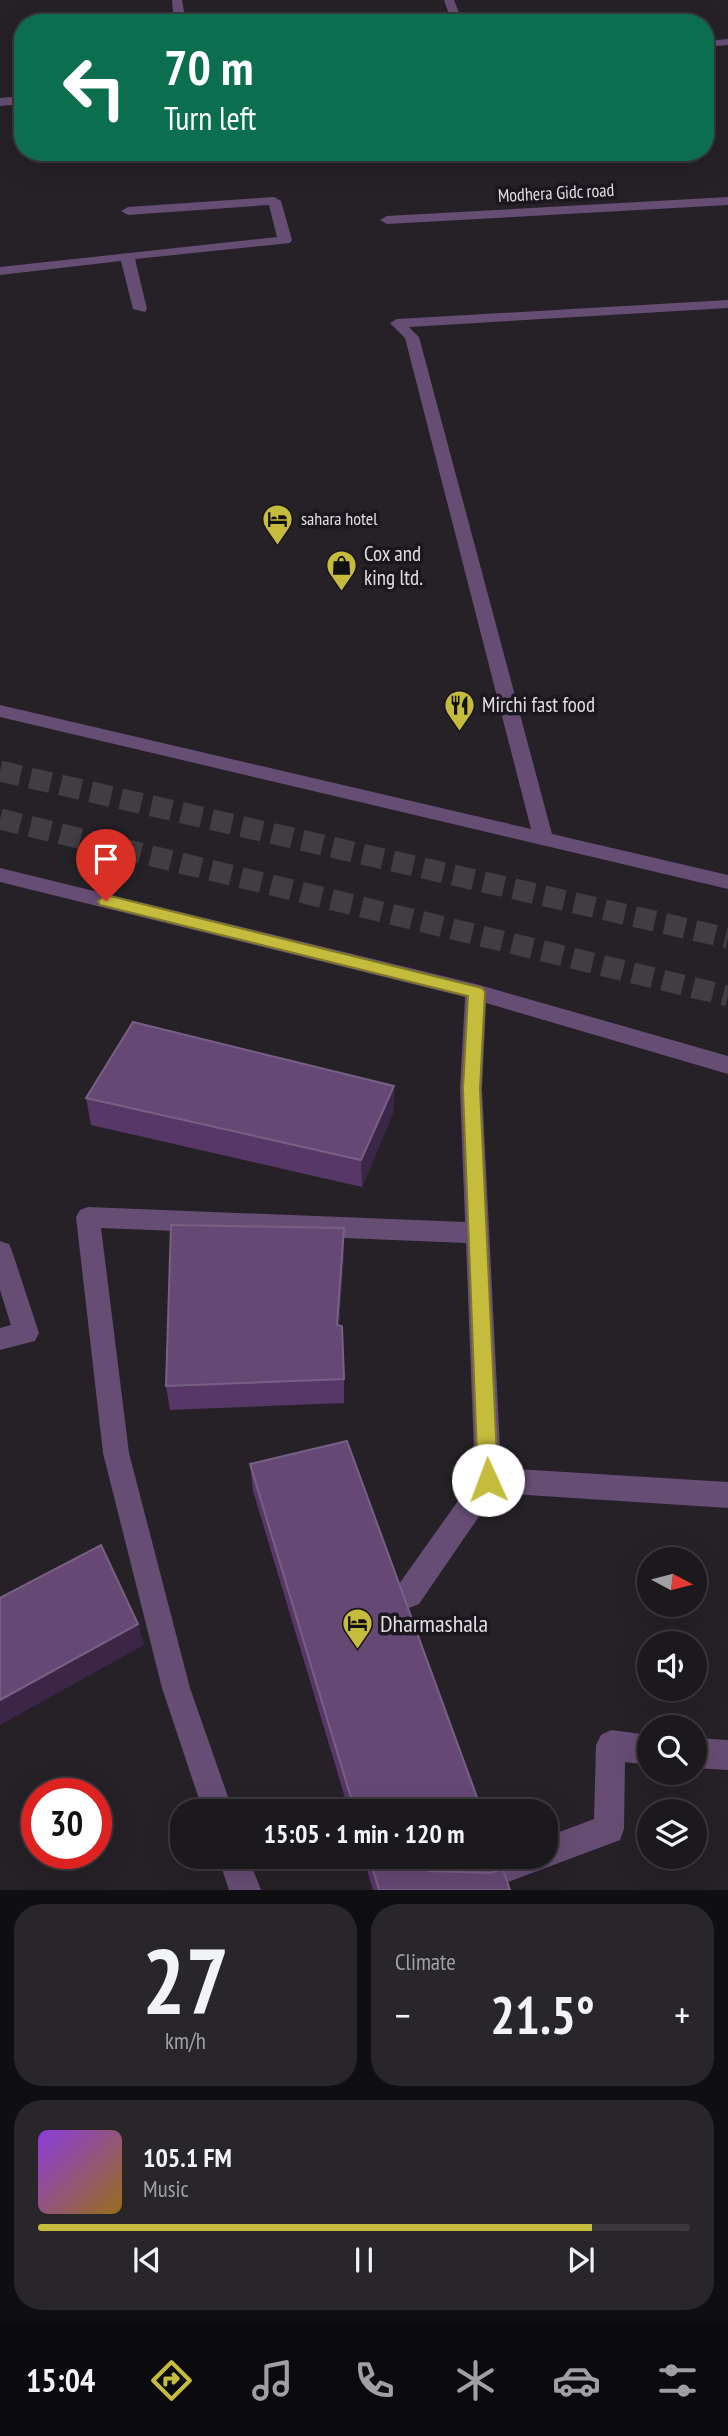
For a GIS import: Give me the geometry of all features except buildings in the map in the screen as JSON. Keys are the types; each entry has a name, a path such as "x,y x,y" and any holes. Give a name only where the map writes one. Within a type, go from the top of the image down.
{"street":[{"path":"0,271 285,240 274,201 128,211"},
{"name":"Modhera Gidc road","path":"387,220 728,201"},
{"path":"127,256 140,309"},
{"path":"543,838 412,337 397,323 728,304"},
{"path":"0,711 728,882"},
{"path":"0,874 477,992 728,1065"},
{"path":"409,1594 488,1480 471,1089 477,992"},
{"path":"214,1799 176,1688 116,1453 88,1217 478,1233"},
{"path":"0,1251 26,1333 0,1339"},
{"path":"488,1480 728,1495"},
{"path":"558,1848 609,1829 611,1745 637,1748"},
{"path":"707,1754 728,1755"},
{"path":"237,1869 244,1890"},
{"path":"445,1890 502,1869"}],"tunnel":[{"path":"0,771 728,938"},
{"path":"0,819 728,996"}],"place":[{"name":"sahara hotel","path":"278,546"},
{"name":"Cox and king ltd.","path":"341,593"},
{"name":"Mirchi fast food","path":"459,732"},
{"name":"Dharmashala","path":"357,1651"}],"route":[{"path":"106,901 477,992 471,1089 488,1480"}]}
